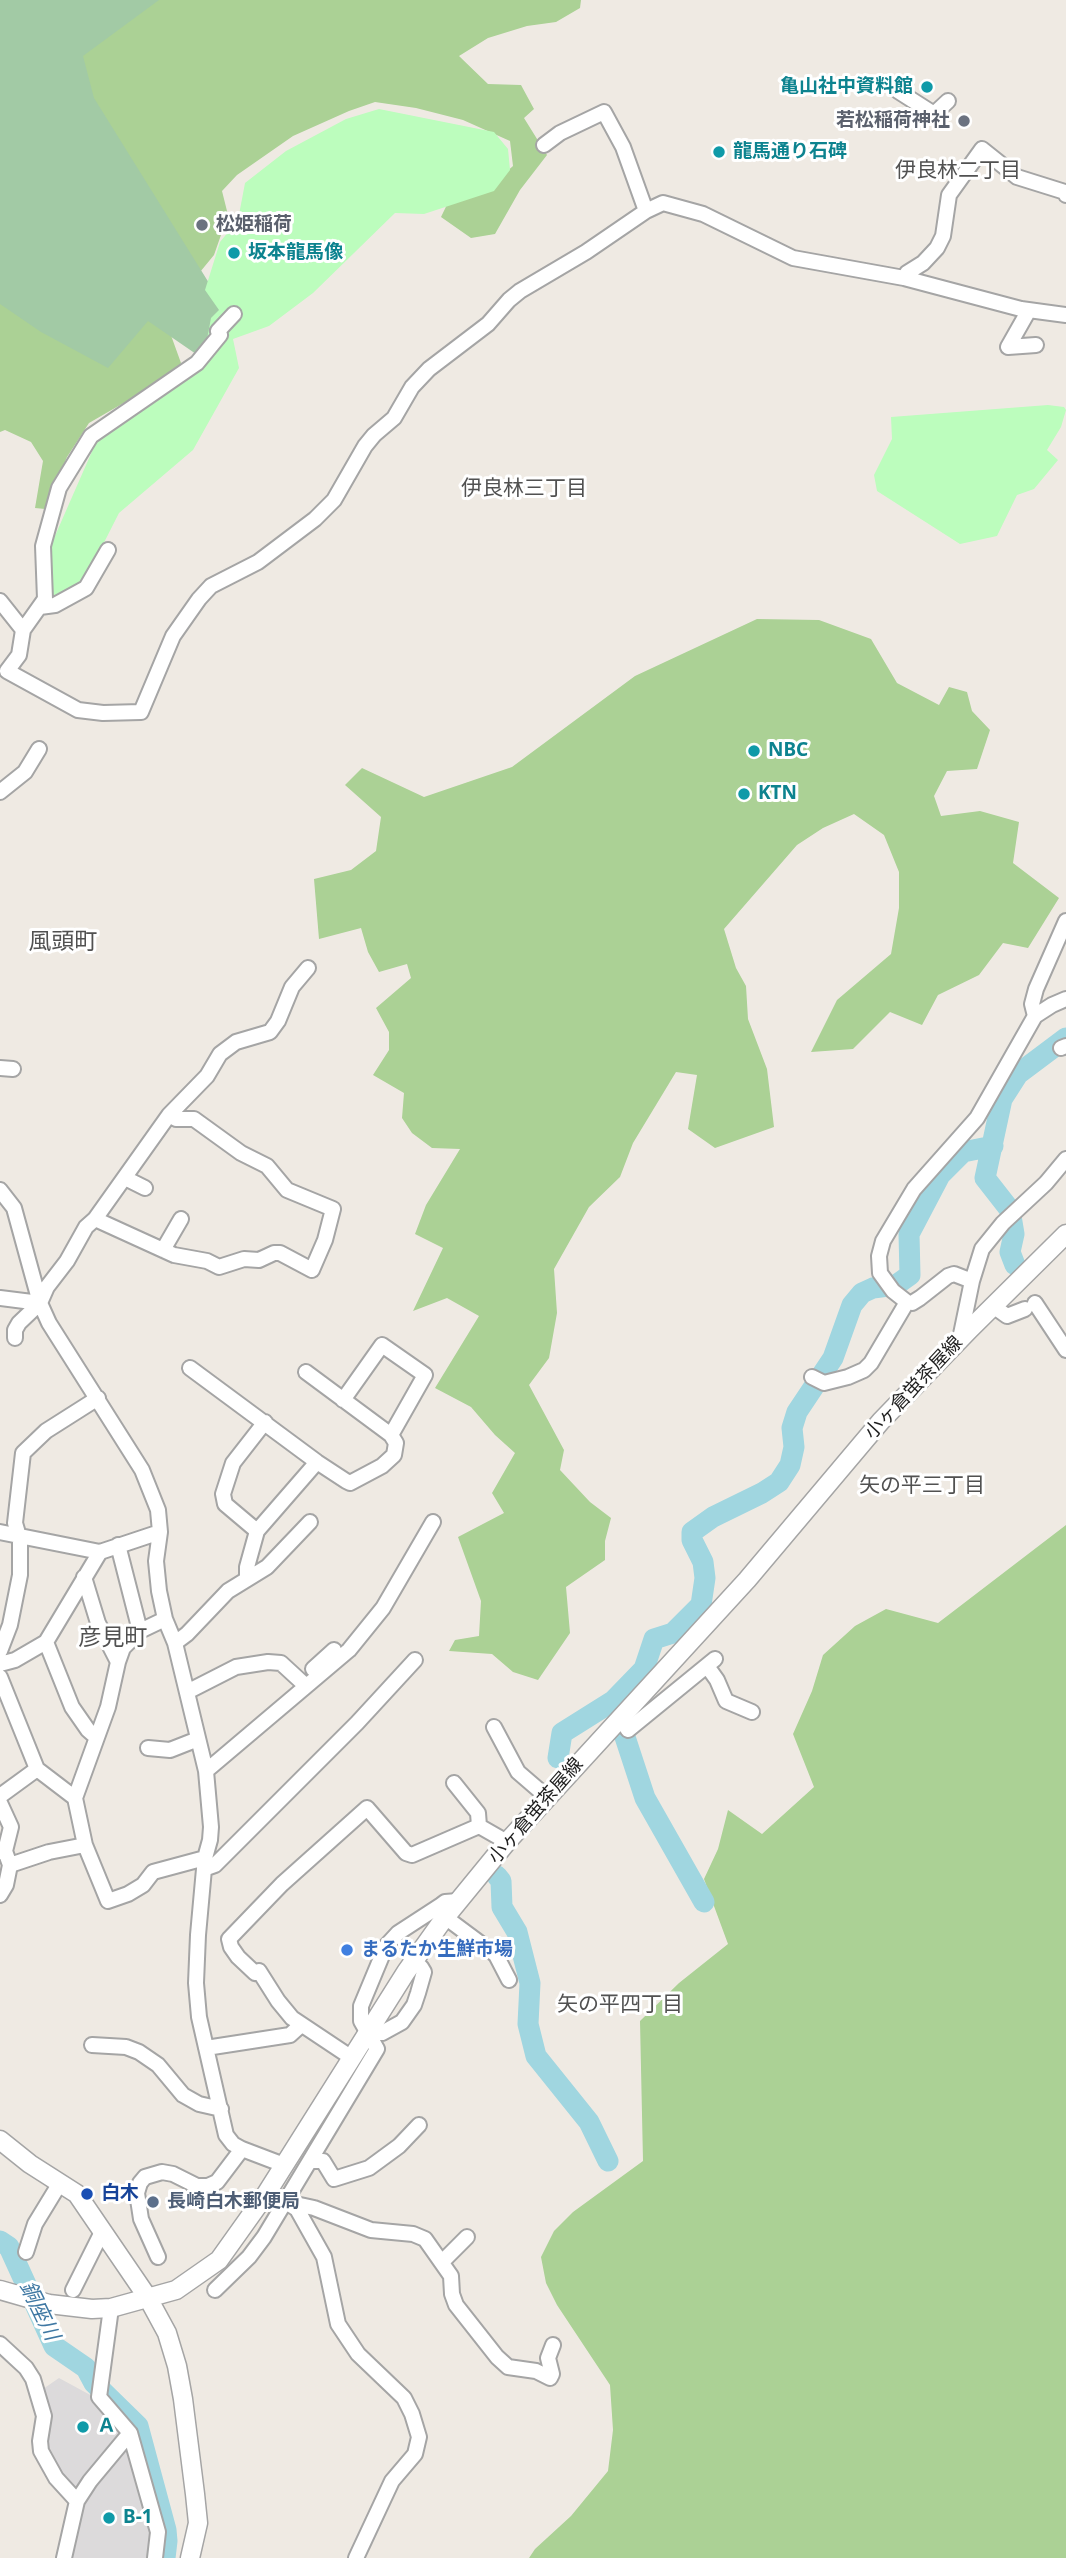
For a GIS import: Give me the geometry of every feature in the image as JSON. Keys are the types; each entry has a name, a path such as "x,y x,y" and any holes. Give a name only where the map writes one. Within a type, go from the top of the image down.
{"street":[{"path":"898,91 934,114 948,101"},
{"path":"544,145 561,133 604,112 624,147 646,211"},
{"path":"904,278 937,248 943,236 949,195 982,149 1017,177 1065,192 1066,195"},
{"path":"233,314 197,363 91,436 59,488 43,546 45,599 23,630 19,655 3,670 78,710 103,713 141,712 173,636 199,599 211,586 258,562 315,519 334,500 365,446 394,418 412,387 429,369 488,324 520,291 663,203 704,214 793,258 904,278 1029,310 1066,315"},
{"path":"1029,310 1009,347 1036,345"},
{"path":"40,607 55,605 86,588 108,550"},
{"path":"0,601 23,630"},
{"path":"0,792 25,772 39,750"},
{"path":"1035,1016 1032,1004 1036,989 1066,921"},
{"path":"15,1338 19,1323 40,1303 47,1287 68,1261 86,1227 95,1219 169,1115 207,1076 220,1054 236,1042 270,1032 278,1021 292,988 308,968"},
{"path":"972,1281 954,1275 947,1276 920,1298 912,1303 907,1302 893,1291 880,1273 879,1256 883,1241 914,1189 977,1118 1035,1016 1066,999"},
{"path":"95,1219 163,1250 219,1267 244,1259 259,1260 274,1253 313,1270 326,1240 333,1209 287,1191 267,1166 241,1153 194,1119 176,1119 169,1115"},
{"path":"960,1339 972,1281 982,1249 1066,1159"},
{"path":"125,1178 145,1188"},
{"path":"0,1190 14,1208 40,1303 49,1323 99,1398 148,1482 158,1510 160,1532 156,1561 165,1619 175,1643 206,1771 211,1827 204,1864 196,1983 199,2017 226,2134 233,2144 242,2149 284,2165"},
{"path":"163,1250 181,1219"},
{"name":"小ヶ倉蛍茶屋線","path":"8,2293 49,2304 92,2309 111,2308 176,2290 219,2260 284,2165 368,2032 458,1901 547,1797 747,1580 881,1421 1066,1234"},
{"path":"0,1298 40,1303"},
{"path":"818,1380 848,1377 864,1370 871,1363 907,1302"},
{"path":"993,1306 1007,1316 1030,1306 1066,1350"},
{"path":"343,1400 382,1345 425,1375 391,1435"},
{"path":"190,1368 317,1462 350,1482 382,1466 394,1455 396,1443 391,1435 306,1372"},
{"path":"0,1651 24,1595 15,1523 23,1453 46,1431 99,1398"},
{"path":"257,1531 225,1504 223,1494 233,1462 265,1422"},
{"path":"247,1577 247,1567 257,1531 317,1462"},
{"path":"175,1643 228,1591 267,1567 310,1522"},
{"path":"206,1771 349,1650 383,1608 433,1522"},
{"path":"0,1532 100,1552 160,1532"},
{"path":"118,1545 140,1631"},
{"path":"0,1664 15,1660 46,1642 100,1552"},
{"path":"84,1577 98,1623 118,1662"},
{"path":"165,1619 140,1631 123,1648 108,1707 75,1798 85,1845 108,1901 143,1885 153,1872 204,1864 215,1865 357,1723 415,1660"},
{"path":"46,1642 72,1707 96,1737"},
{"path":"187,1692 236,1667 268,1662 291,1663 307,1674 334,1650"},
{"path":"621,1719 628,1730 711,1662 726,1701 752,1712"},
{"path":"281,1663 306,1686"},
{"path":"0,1677 37,1769 75,1798"},
{"path":"494,1727 518,1772 547,1797"},
{"path":"148,1748 170,1750 198,1739"},
{"path":"0,1796 37,1769"},
{"path":"454,1783 478,1814 479,1826"},
{"path":"0,1803 11,1827 6,1839 6,1885 0,1895"},
{"path":"352,2058 301,2025 278,2001 259,1971 256,1973 238,1957 229,1938 282,1884 367,1808 406,1853 412,1855 479,1826"},
{"path":"479,1826 507,1842"},
{"path":"5,1856 85,1845"},
{"path":"215,2290 249,2257 286,2202 377,2049 361,2021 362,2006 386,1946 398,1933 440,1905 458,1901"},
{"path":"445,1917 496,1955 509,1979"},
{"path":"368,2032 382,2033 402,2022 414,2005 424,1972 421,1967"},
{"path":"206,2048 290,2035 301,2025"},
{"path":"92,2045 126,2047 139,2052 158,2066 183,2095 199,2104 221,2109"},
{"path":"311,2161 323,2161 334,2179 369,2168 400,2146 419,2125"},
{"path":"0,2140 82,2200 148,2298 167,2333 183,2399 198,2523 190,2558"},
{"path":"158,2258 141,2219 137,2193 140,2183 145,2177 162,2172 173,2174 197,2186 213,2185 242,2149"},
{"path":"26,2252 35,2224 60,2183"},
{"path":"286,2202 314,2208 371,2230 419,2235 425,2239 451,2276 456,2305 508,2367 536,2371 550,2378 552,2374 548,2358 553,2345"},
{"path":"286,2202 297,2209 324,2257 338,2325 358,2354 404,2398 419,2437 415,2454 392,2481 356,2558"},
{"path":"73,2290 102,2232"},
{"path":"442,2262 467,2237"},
{"path":"111,2308 100,2391 130,2433 159,2532 155,2558"},
{"path":"0,2344 26,2368 33,2379 44,2416 41,2451 56,2478 77,2501"},
{"path":"64,2558 77,2501 130,2433"}],"shaded area":[{"path":"59,2378 94,2397 125,2433 77,2496 46,2452 43,2389"},
{"path":"130,2440 155,2533 151,2558 68,2558 80,2507"}],"green space":[{"path":"0,0 159,0 83,56 94,98 227,312 196,354 148,321 108,368 41,332 0,304"},
{"path":"11,0 581,0 580,8 556,22 527,26 488,38 459,56 488,84 521,85 534,109 524,118 547,155 520,190 495,234 471,238 441,217 455,188 493,184 513,166 510,141 463,120 416,108 375,102 293,136 237,175 222,191 228,215 214,255 164,316 181,363 172,375 89,423 67,457 45,509 35,508 43,461 31,442 5,430 0,432 0,7"},
{"path":"379,109 494,132 508,149 510,170 494,191 424,214 395,213 313,293 269,326 233,339 239,368 193,450 119,513 84,582 52,601 51,545 97,440 202,366 211,318 219,310 205,290 220,242 238,220 245,183 286,151 346,119"},
{"path":"1048,405 1064,407 1066,410 1061,427 1047,450 1058,460 1034,489 1017,495 997,536 960,544 877,491 874,475 892,439 891,417"},
{"path":"757,619 819,620 871,639 897,683 939,705 949,687 967,692 972,711 990,730 977,769 947,771 934,796 941,816 980,811 1019,822 1013,863 1059,898 1028,948 1003,943 979,975 938,995 922,1025 890,1012 853,1049 811,1052 837,1000 891,954 899,908 899,872 884,835 854,814 823,828 797,845 724,929 736,968 746,986 748,1019 767,1069 774,1127 715,1148 688,1129 697,1075 676,1072 633,1143 620,1177 589,1207 554,1269 557,1313 549,1358 529,1385 564,1450 560,1470 590,1502 611,1518 605,1541 605,1560 566,1587 570,1633 538,1680 513,1672 492,1654 449,1651 455,1640 479,1636 481,1601 458,1537 504,1513 492,1493 515,1453 471,1407 435,1388 479,1316 447,1298 413,1311 443,1248 415,1234 426,1205 460,1149 432,1148 412,1133 402,1118 404,1093 373,1075 389,1050 389,1032 376,1008 411,978 407,964 379,972 368,952 361,928 319,939 314,879 351,870 376,851 381,817 345,785 362,768 424,797 512,767 635,676"},
{"path":"1066,1525 1066,2558 529,2558 535,2549 571,2516 608,2471 613,2430 610,2385 557,2305 546,2283 541,2257 554,2231 573,2212 643,2161 640,2021 679,1983 728,1944 704,1879 718,1849 728,1810 762,1834 814,1787 793,1734 812,1691 823,1655 855,1626 886,1609 938,1623"}],"waterway":[{"path":"1015,1265 1010,1252 1014,1234 1010,1210 985,1178 1002,1099 1018,1074 1066,1038"},
{"path":"558,1758 562,1733 613,1701 644,1669 654,1639 673,1633 701,1605 705,1578 703,1562 692,1540 692,1532 713,1517 779,1482 790,1465 794,1447 792,1428 797,1412 833,1358 852,1305 862,1293 873,1288 896,1285 910,1275 909,1234 940,1175 963,1152 993,1146"},
{"path":"625,1737 645,1798 704,1902"},
{"path":"497,1876 501,1881 502,1907 517,1932 530,1983 528,2024 536,2056 589,2122 608,2161"},
{"name":"銅座川","path":"0,2241 9,2247 54,2346 86,2368 94,2383 138,2426 166,2530 165,2558"}],"place":[{"name":"亀山社中資料館","path":"927,87"},
{"name":"若松稲荷神社","path":"964,121"},
{"name":"龍馬通り石碑","path":"719,152"},
{"name":"松姫稲荷","path":"202,225"},
{"name":"坂本龍馬像","path":"234,253"},
{"name":"NBC","path":"754,751"},
{"name":"KTN","path":"744,794"},
{"name":"まるたか生鮮市場","path":"347,1950"},
{"name":"白木","path":"87,2194"},
{"name":"長崎白木郵便局","path":"153,2202"},
{"name":"Ａ","path":"83,2427"},
{"name":"B-1","path":"109,2518"}],"district":[{"name":"伊良林二丁目","path":"958,171"},
{"name":"伊良林三丁目","path":"524,489"},
{"name":"風頭町","path":"63,942"},
{"name":"矢の平三丁目","path":"922,1486"},
{"name":"彦見町","path":"113,1638"},
{"name":"矢の平四丁目","path":"620,2005"}]}
